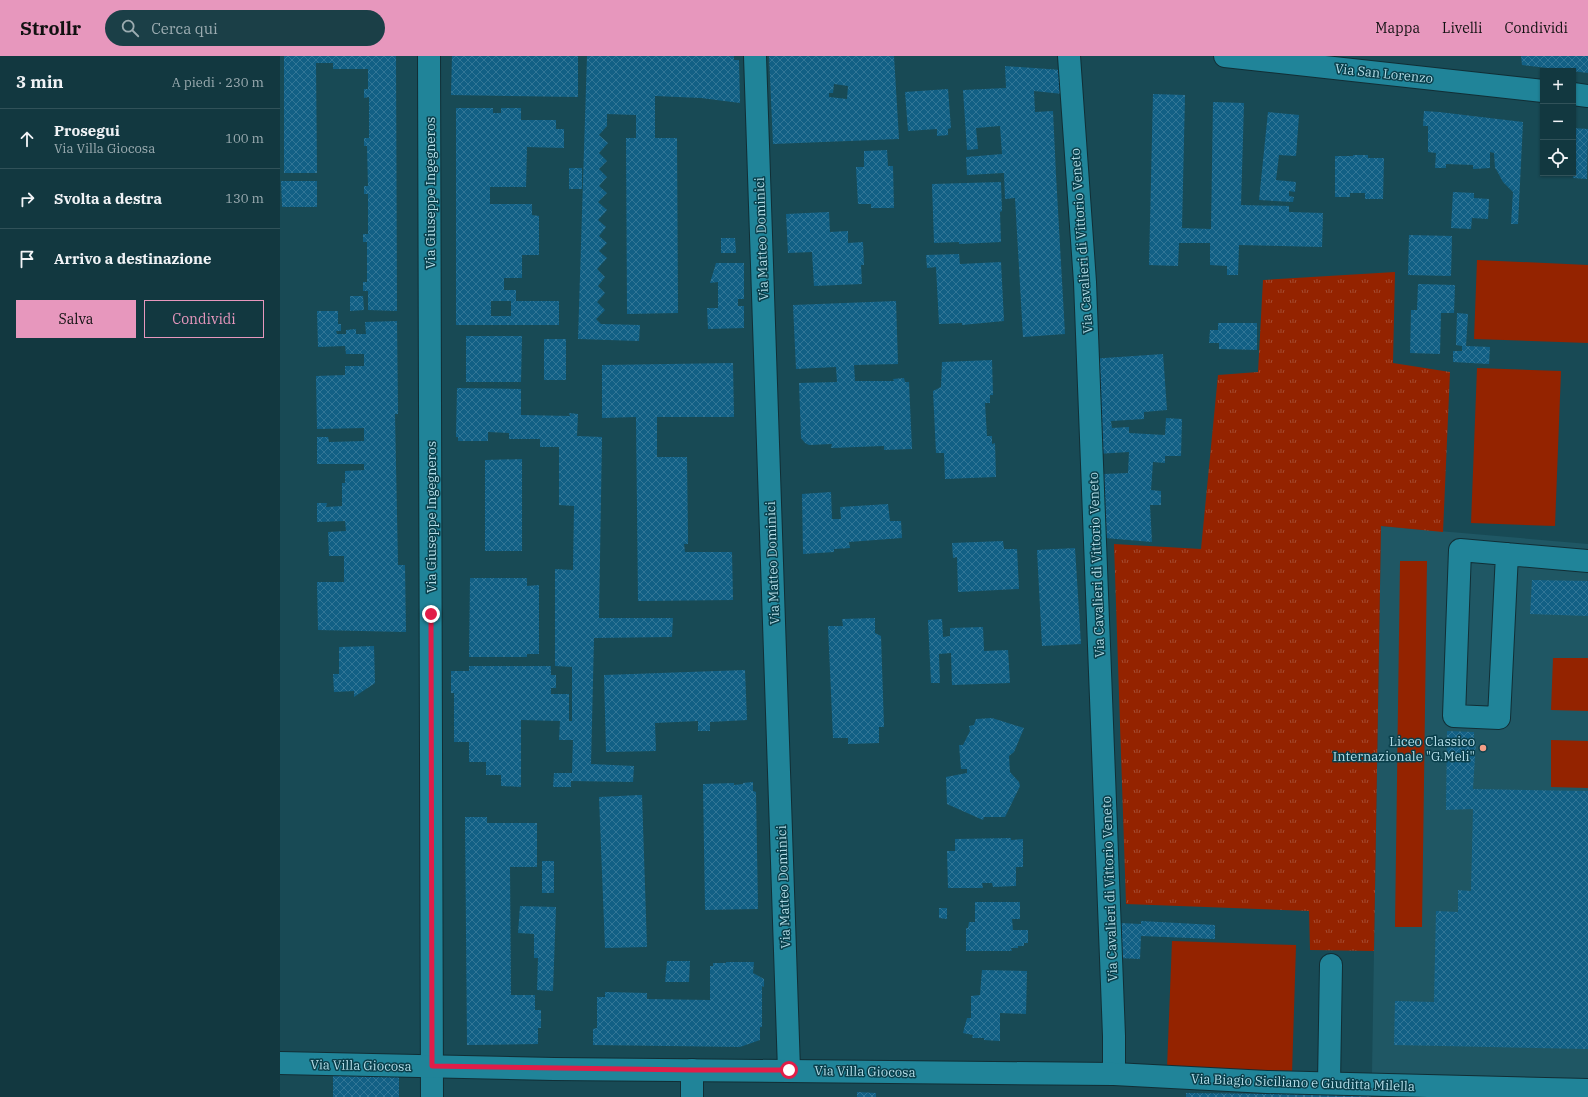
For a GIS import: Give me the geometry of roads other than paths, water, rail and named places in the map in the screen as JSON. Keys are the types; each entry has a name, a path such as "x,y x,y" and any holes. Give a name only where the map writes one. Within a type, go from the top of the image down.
{"street":[{"name":"Via Giuseppe Ingegneros","path":"429,56 432,1097"},
{"name":"Via Matteo Dominici","path":"755,56 789,1070"},
{"name":"Via Cavalieri di Vittorio Veneto","path":"1069,56 1085,282 1114,1036 1114,1074"},
{"name":"Via San Lorenzo","path":"1225,56 1540,91"},
{"path":"1576,94 1588,96"},
{"path":"1507,554 1499,718 1454,716 1460,550 1507,554 1588,561"},
{"path":"1329,1083 1331,965"},
{"name":"Via Villa Giocosa","path":"280,1063 692,1070 1114,1074"},
{"path":"692,1070 692,1097"},
{"name":"Via Biagio Siciliano e Giuditta Milella","path":"1114,1074 1329,1083 1588,1090"}],"place":[{"name":"Liceo Classico Internazionale \"G.Meli\"","path":"1483,748"}]}
